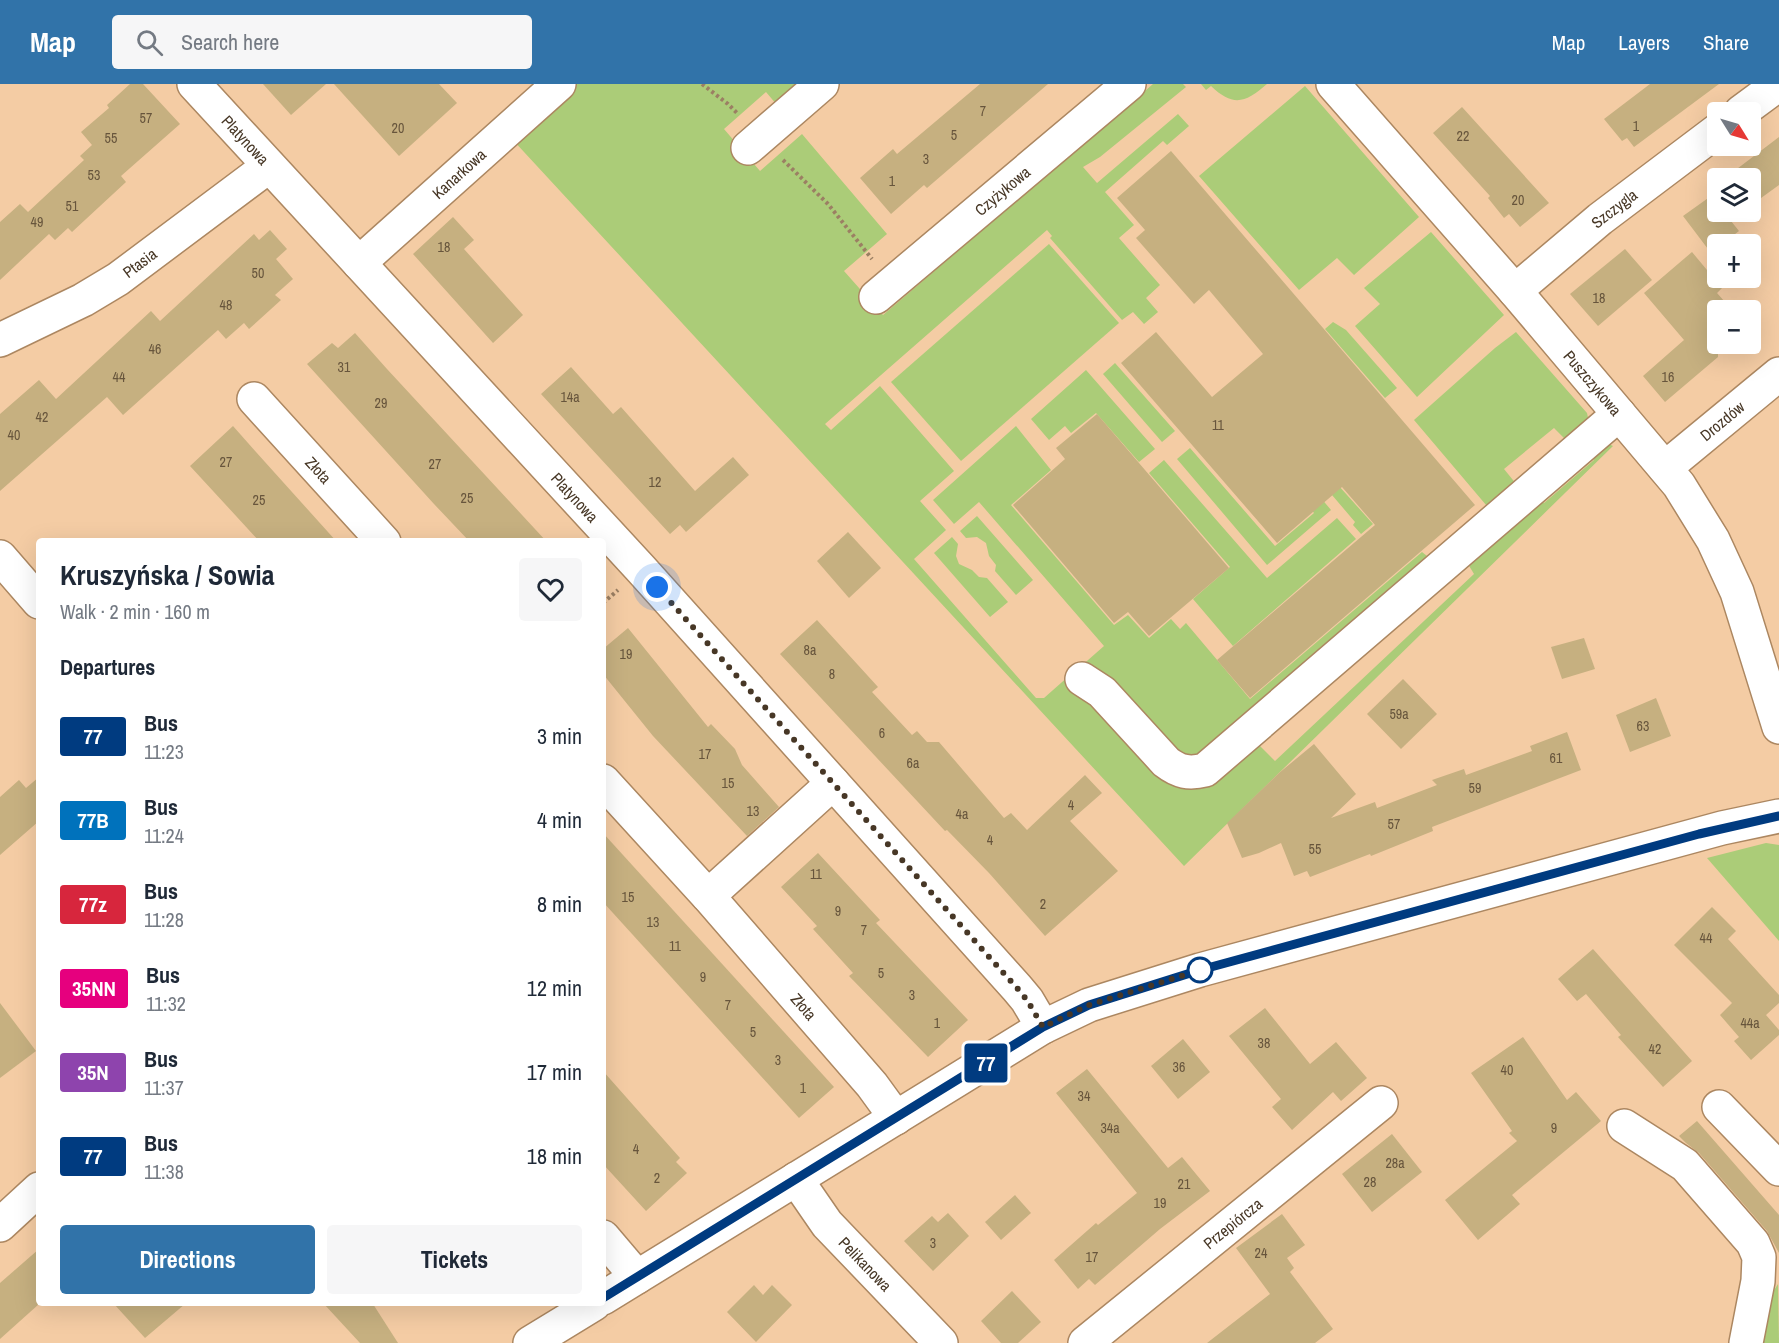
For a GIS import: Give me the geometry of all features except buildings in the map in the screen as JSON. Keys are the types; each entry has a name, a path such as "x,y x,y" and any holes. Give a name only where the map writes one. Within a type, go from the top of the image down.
{"street":[{"name":"Platynowa","path":"194,84 649,578 1017,988 1043,1027"},
{"name":"Kanarkowa","path":"359,263 559,84"},
{"path":"754,143 822,84"},
{"name":"Czyżykowa","path":"884,290 1129,84"},
{"name":"Puszczykowa","path":"1333,84 1515,291 1689,499 1724,562 1749,626 1779,727"},
{"path":"1755,102 1779,84"},
{"name":"Szczygla","path":"1515,291 1600,219 1707,138"},
{"name":"Ptasia","path":"0,340 84,300 118,279 269,166"},
{"name":"Drozdów","path":"1665,468 1779,374"},
{"name":"Złota","path":"254,399 380,538"},
{"path":"1082,679 1102,692 1166,762 1185,773 1205,770 1619,414"},
{"path":"0,557 36,599"},
{"path":"708,896 832,783"},
{"name":"Złota","path":"606,784 708,896 872,1084 896,1118"},
{"path":"606,1296 1043,1027 1089,1005 1200,970 1710,831 1779,816"},
{"name":"Przepiórcza","path":"1085,1343 1381,1103"},
{"path":"1719,1107 1779,1169"},
{"path":"1624,1126 1685,1165 1753,1243 1759,1257 1758,1281 1746,1343"},
{"name":"Pelikanowa","path":"796,1179 827,1224 941,1343"},
{"path":"0,1225 36,1193"},
{"path":"606,1241 637,1277"},
{"path":"530,1343 591,1306"}],"path":[{"path":"702,84 728,104 754,143 828,204 884,290"}],"green space":[{"path":"577,84 802,84 777,105 766,92 724,129 760,171 802,134 887,234 844,271 883,315 1153,84 1183,84 1186,87 1100,157 1083,167 1097,183 1178,114 1189,126 1167,145 1163,141 1105,192 1134,225 1119,238 1160,285 1146,298 1158,312 1144,324 1133,312 1122,320 1050,238 1052,236 1047,230 825,424 831,430 880,386 954,471 920,501 946,530 914,559 1036,698 1044,698 1070,675 1165,779 1254,740 1275,761 1474,574 1468,564 1538,498 1544,503 1594,460 1591,455 1602,441 1613,446 1184,866 512,139"},
{"path":"1201,84 1267,84 1253,95 1233,100 1226,98 1211,86 1206,90"},
{"path":"1305,86 1419,217 1354,275 1337,258 1299,290 1199,176"},
{"path":"1431,232 1504,315 1417,397 1355,326 1380,304 1364,288"},
{"path":"1049,244 1119,323 961,461 891,382"},
{"path":"1333,322 1346,330 1397,388 1385,398 1325,329"},
{"path":"1516,332 1587,413 1590,427 1568,442 1554,428 1504,469 1517,485 1492,512 1414,420"},
{"path":"1115,363 1175,431 1162,442 1103,374"},
{"path":"1086,370 1155,449 1139,462 1096,413 1071,433 1065,426 1049,440 1031,419"},
{"path":"1016,426 1051,470 1011,505 1114,625 1128,615 1149,638 1171,619 1180,629 1186,623 1250,699 1422,552 1427,556 1480,511 1485,517 1215,751 1185,759 1079,668 1104,646 979,502 954,524 933,500"},
{"path":"1256,443 1278,447 1331,510 1267,565 1177,459 1190,448 1275,546 1314,513"},
{"path":"1304,447 1373,524 1361,534 1353,525 1355,522 1292,448"},
{"path":"1164,460 1267,578 1337,518 1356,539 1233,646 1193,599 1230,567 1149,473"},
{"path":"977,516 1033,580 1016,595 995,571 996,565 989,556 986,543 977,537 966,538 960,531"},
{"path":"952,537 958,544 956,556 959,564 972,570 979,577 987,578 1008,602 990,617 934,553"},
{"path":"1766,843 1779,845 1779,941 1707,858"},
{"path":"1778,1284 1779,1343 1753,1343 1763,1308"}],"bus line":[{"name":"77","path":"606,1296 1043,1027 1089,1005 1200,970 1410,912 1722,828 1779,816"}],"route":[{"path":"657,587 1017,988 1043,1027 1089,1005 1200,970"}]}
